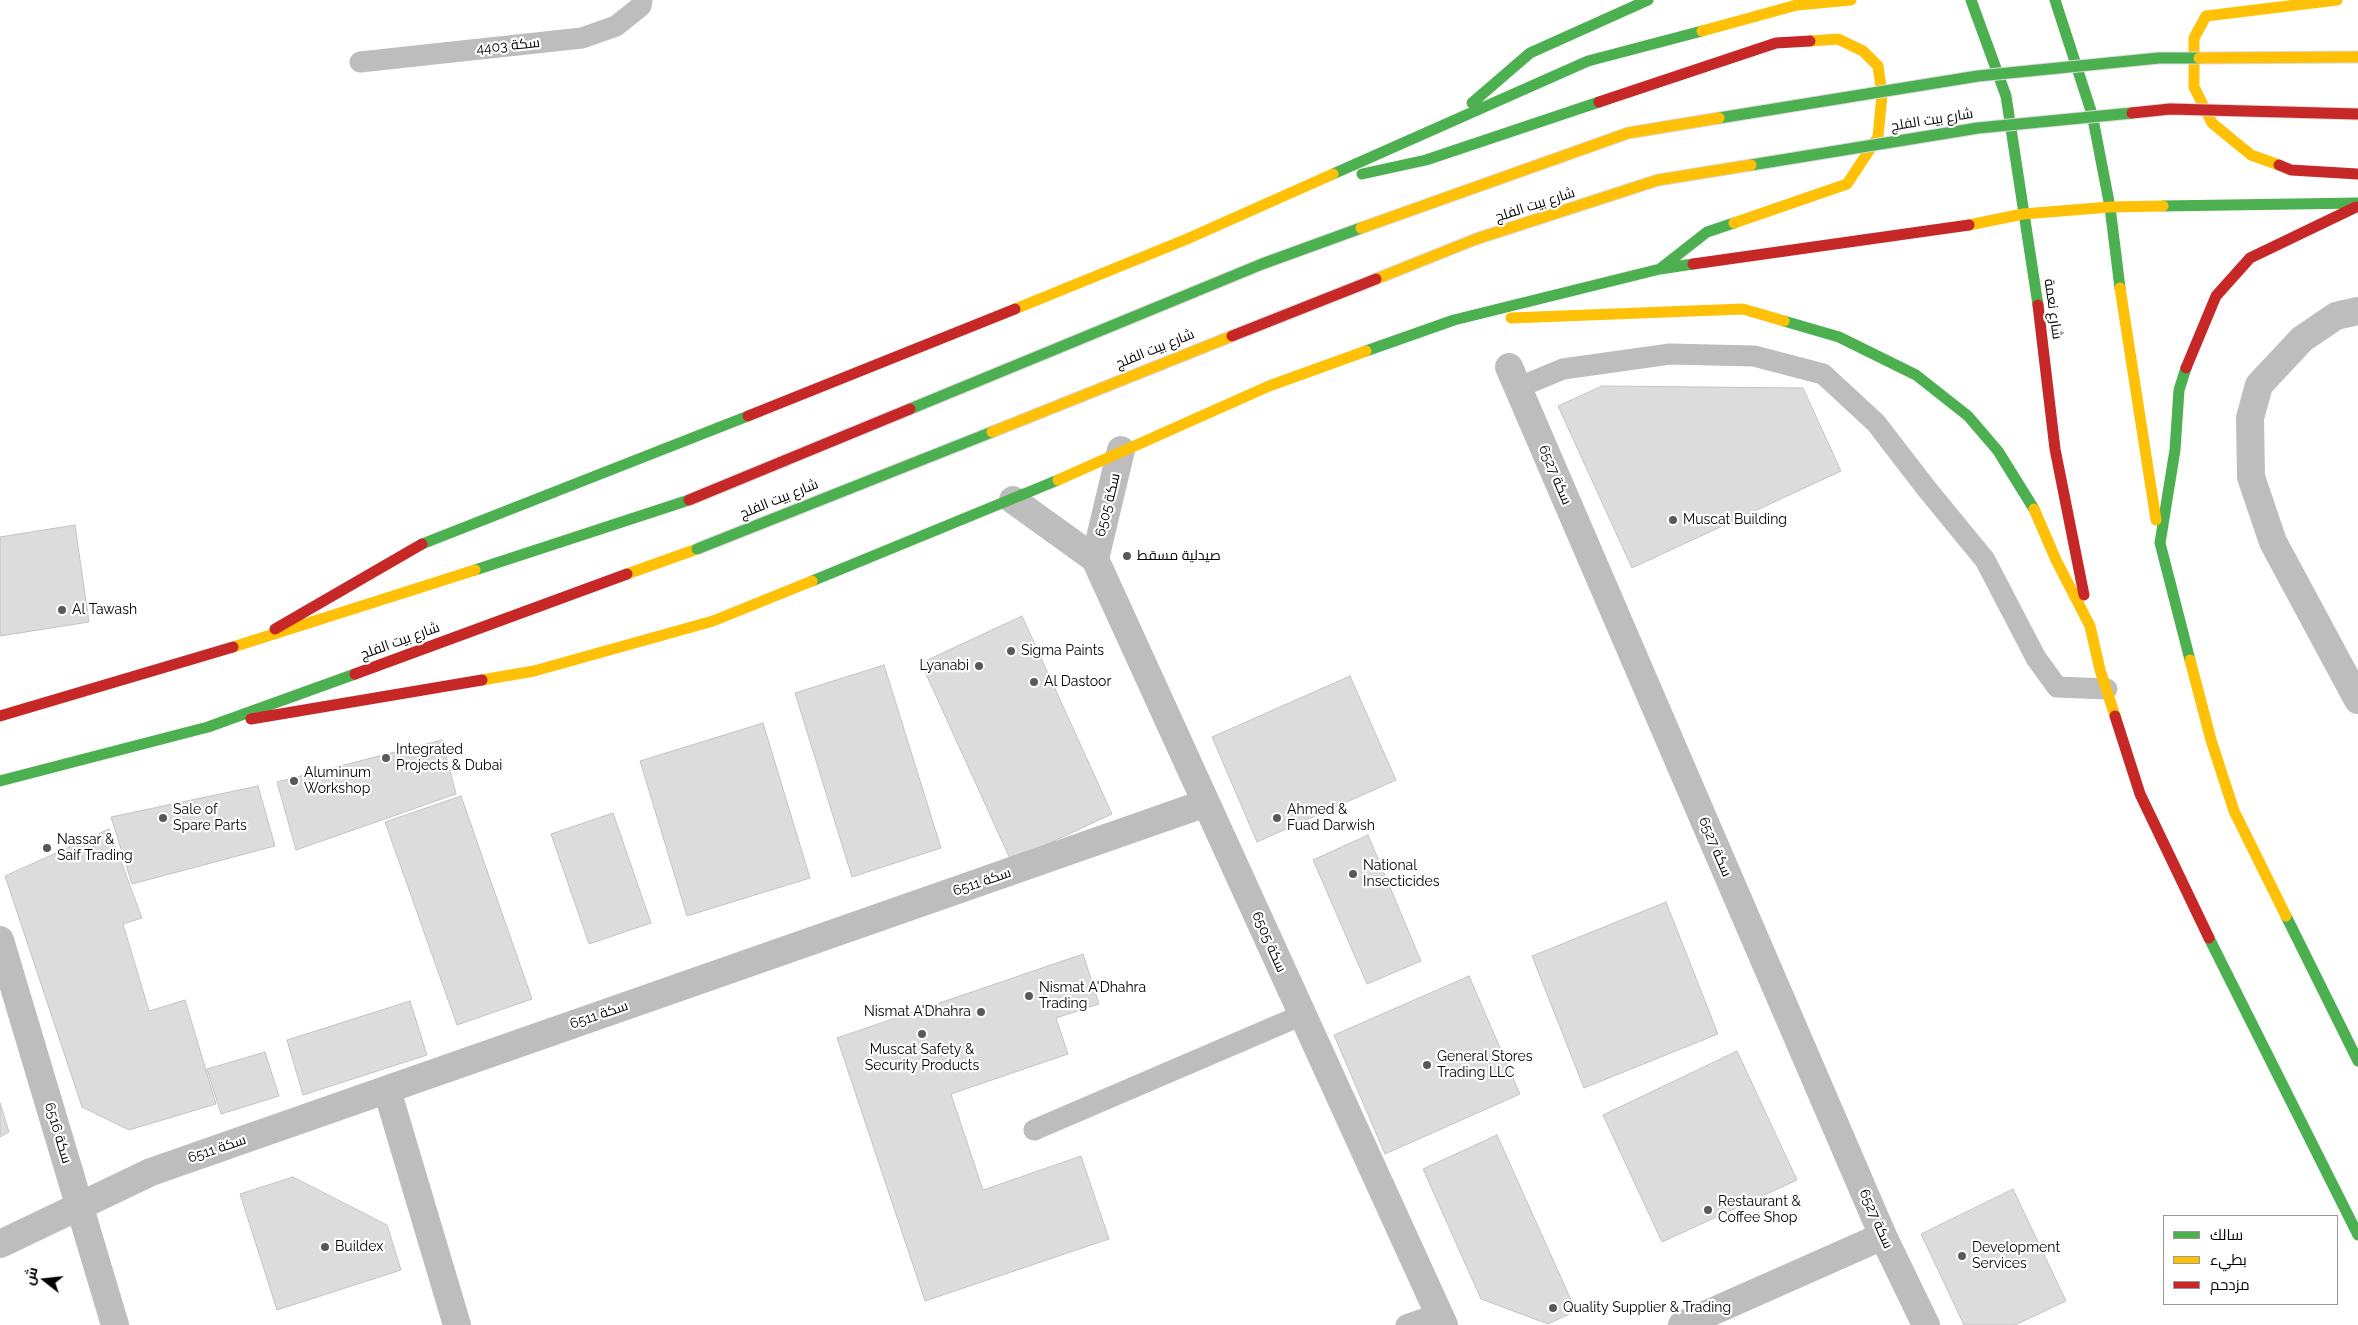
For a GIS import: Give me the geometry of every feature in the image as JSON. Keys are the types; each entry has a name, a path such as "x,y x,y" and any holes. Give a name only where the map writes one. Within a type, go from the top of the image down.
{"street":[{"path":"1452,121 1530,53 1648,0"},
{"path":"255,641 414,547 785,402 1187,239 1588,61 1797,5 1851,0"},
{"name":"شارع نعمة","path":"1971,0 2006,96 2042,329 2055,449 2090,626"},
{"path":"2055,0 2092,114 2110,207 2118,272 2160,543 2212,740 2234,811 2358,1061"},
{"path":"2337,0 2206,16 2194,38 2194,87 2212,123 2251,155 2291,170 2358,174"},
{"path":"1313,184 1426,160 1776,44 1838,39 1863,52 1878,66 1882,94 1878,137 1847,184 1707,232 1660,269"},
{"path":"0,716 255,641 689,500 1262,264 1628,133 1813,101 1988,75 2159,58 2358,57"},
{"name":"شارع بيت الفلج","path":"0,781 208,727 697,548 1476,240 1658,180 1978,128 2160,110 2358,114"},
{"path":"208,727 534,671 713,621 1013,500 1269,386 1454,320 1660,269 1974,224 2024,214 2110,207 2358,205"},
{"path":"2160,543 2175,450 2179,390 2192,351 2216,296 2250,258 2358,205"},
{"path":"1454,320 1743,309 1839,337 1916,375 1974,423 1998,451 2033,506 2056,560 2090,626 2107,689 2144,802 2190,899 2358,1235"},
{"path":"2358,311 2336,316 2302,339 2259,386 2250,418 2252,477 2273,542 2358,700"},
{"name":"سكة 6527","path":"1513,378 1884,1236 1926,1325"},
{"name":"سكة 6505","path":"1095,559 1122,450"},
{"name":"سكة 6505","path":"1013,500 1095,559 1441,1319"},
{"name":"سكة 6511","path":"0,1244 151,1172 1206,803"},
{"name":"سكة 6516","path":"0,940 116,1325"},
{"path":"387,1090 456,1325"},
{"path":"1682,1325 1884,1236"}],"lane":[{"name":"سكة 4403","path":"360,62 582,38 616,26 642,6 642,0"},
{"path":"1513,378 1563,368 1670,354 1754,356 1823,374 1876,423 1985,560 2036,658 2057,687 2107,689"},
{"path":"1034,1130 1302,1015"},
{"path":"1406,1325 1441,1319"}],"building":[{"name":"Muscat Building","path":"1602,386 1803,388 1841,471 1632,568 1558,406"},
{"path":"75,525 89,622 0,636 0,537"},
{"path":"1022,616 1112,814 1011,861 921,663"},
{"path":"884,665 941,848 852,877 795,693"},
{"path":"1350,676 1396,780 1257,842 1212,737"},
{"path":"763,723 810,878 687,916 640,761"},
{"path":"442,740 456,794 296,850 277,782"},
{"path":"258,786 275,846 132,884 111,817"},
{"path":"461,796 532,999 457,1025 385,822"},
{"path":"613,813 651,923 589,944 551,834"},
{"path":"109,829 142,918 123,924 149,1011 185,1000 216,1104 129,1130 82,1107 5,876"},
{"path":"1368,835 1421,961 1367,984 1313,860"},
{"path":"1666,902 1718,1034 1584,1088 1532,956"},
{"path":"1083,954 1099,1004 1056,1018 1068,1054 951,1094 983,1190 1081,1156 1109,1239 925,1301 837,1038"},
{"name":"General Stores Trading LLC","path":"1469,976 1520,1094 1385,1154 1334,1035"},
{"path":"410,1001 427,1055 303,1095 287,1040"},
{"path":"1737,1051 1797,1180 1662,1242 1603,1115"},
{"path":"265,1052 279,1096 221,1114 207,1069"},
{"path":"0,1103 9,1132 0,1137"},
{"path":"1497,1135 1576,1311 1548,1324 1481,1299 1423,1169"},
{"name":"Buildex","path":"293,1177 387,1225 401,1270 277,1310 240,1194"},
{"path":"2013,1189 2066,1301 2015,1325 1964,1325 1921,1234"}],"traffic: fast":[{"path":"1472,103 1530,53 1648,0"},
{"path":"1971,0 2006,96 2038,305"},
{"path":"2055,0 2092,114 2110,207 2120,288"},
{"path":"1333,174 1588,61 1702,31"},
{"path":"1719,118 1978,76 2159,58 2199,58"},
{"path":"1362,174 1426,160 1599,102"},
{"path":"1751,165 1978,128 2132,113"},
{"path":"2163,206 2358,203"},
{"path":"1661,268 1707,232 1734,223"},
{"path":"910,409 1262,264 1361,228"},
{"path":"1366,351 1454,320 1660,269 1693,264"},
{"path":"1784,321 1839,337 1916,375 1968,416 1998,451 2034,509"},
{"path":"2186,368 2179,390 2175,450 2160,543 2190,660"},
{"path":"422,544 748,416"},
{"path":"697,549 992,432"},
{"path":"812,581 1058,480"},
{"path":"475,570 689,500"},
{"path":"0,781 208,727 355,674"},
{"path":"2286,916 2358,1061"},
{"path":"2209,938 2358,1235"}],"traffic: slow":[{"path":"1702,31 1797,5 1851,0"},
{"path":"2279,165 2251,155 2212,123 2194,87 2194,38 2206,16 2337,0"},
{"path":"1734,223 1847,184 1878,137 1882,94 1878,66 1863,51 1838,39 1810,41"},
{"path":"2199,58 2358,57"},
{"path":"1361,228 1628,133 1719,118"},
{"path":"1376,279 1476,239 1658,180 1751,165"},
{"path":"1015,309 1187,239 1333,174"},
{"path":"1969,225 2023,214 2110,207 2163,206"},
{"path":"2120,288 2156,520"},
{"path":"1511,318 1743,309 1784,321"},
{"path":"992,432 1232,336"},
{"path":"1058,480 1269,386 1366,351"},
{"path":"2034,509 2056,560 2090,626 2100,670 2115,716"},
{"path":"627,574 697,549"},
{"path":"233,647 475,570"},
{"path":"482,680 534,671 713,621 812,581"},
{"path":"2190,660 2211,740 2234,811 2286,916"}],"traffic: jam":[{"path":"1599,102 1776,43 1810,41"},
{"path":"2132,113 2170,109 2358,114"},
{"path":"2279,165 2291,170 2358,174"},
{"path":"2186,368 2216,296 2250,258 2356,207"},
{"path":"1693,264 1969,225"},
{"path":"1232,336 1376,279"},
{"path":"2038,305 2055,449 2084,595"},
{"path":"748,416 1015,309"},
{"path":"689,500 910,409"},
{"path":"275,629 422,544"},
{"path":"355,674 627,574"},
{"path":"0,716 233,647"},
{"path":"251,719 482,680"},
{"path":"2115,716 2140,794 2209,938"}],"place":[{"name":"Muscat Building","path":"1673,520"},
{"name":"صيدلية مسقط","path":"1127,556"},
{"name":"Al Tawash","path":"62,610"},
{"name":"Sigma Paints","path":"1011,651"},
{"name":"Lyanabi","path":"979,666"},
{"name":"Al Dastoor","path":"1034,682"},
{"name":"Integrated Projects & Dubai","path":"386,758"},
{"name":"Aluminum Workshop","path":"294,781"},
{"name":"Sale of Spare Parts","path":"163,818"},
{"name":"Ahmed & Fuad Darwish","path":"1277,818"},
{"name":"Nassar & Saif Trading","path":"47,848"},
{"name":"National Insecticides","path":"1353,874"},
{"name":"Nismat A'Dhahra Trading","path":"1029,996"},
{"name":"Nismat A'Dhahra","path":"981,1012"},
{"name":"Muscat Safety & Security Products","path":"922,1034"},
{"name":"General Stores Trading LLC","path":"1427,1065"},
{"name":"Restaurant & Coffee Shop","path":"1708,1210"},
{"name":"Buildex","path":"325,1247"},
{"name":"Development Services","path":"1962,1256"},
{"name":"Quality Supplier & Trading","path":"1553,1308"}]}
